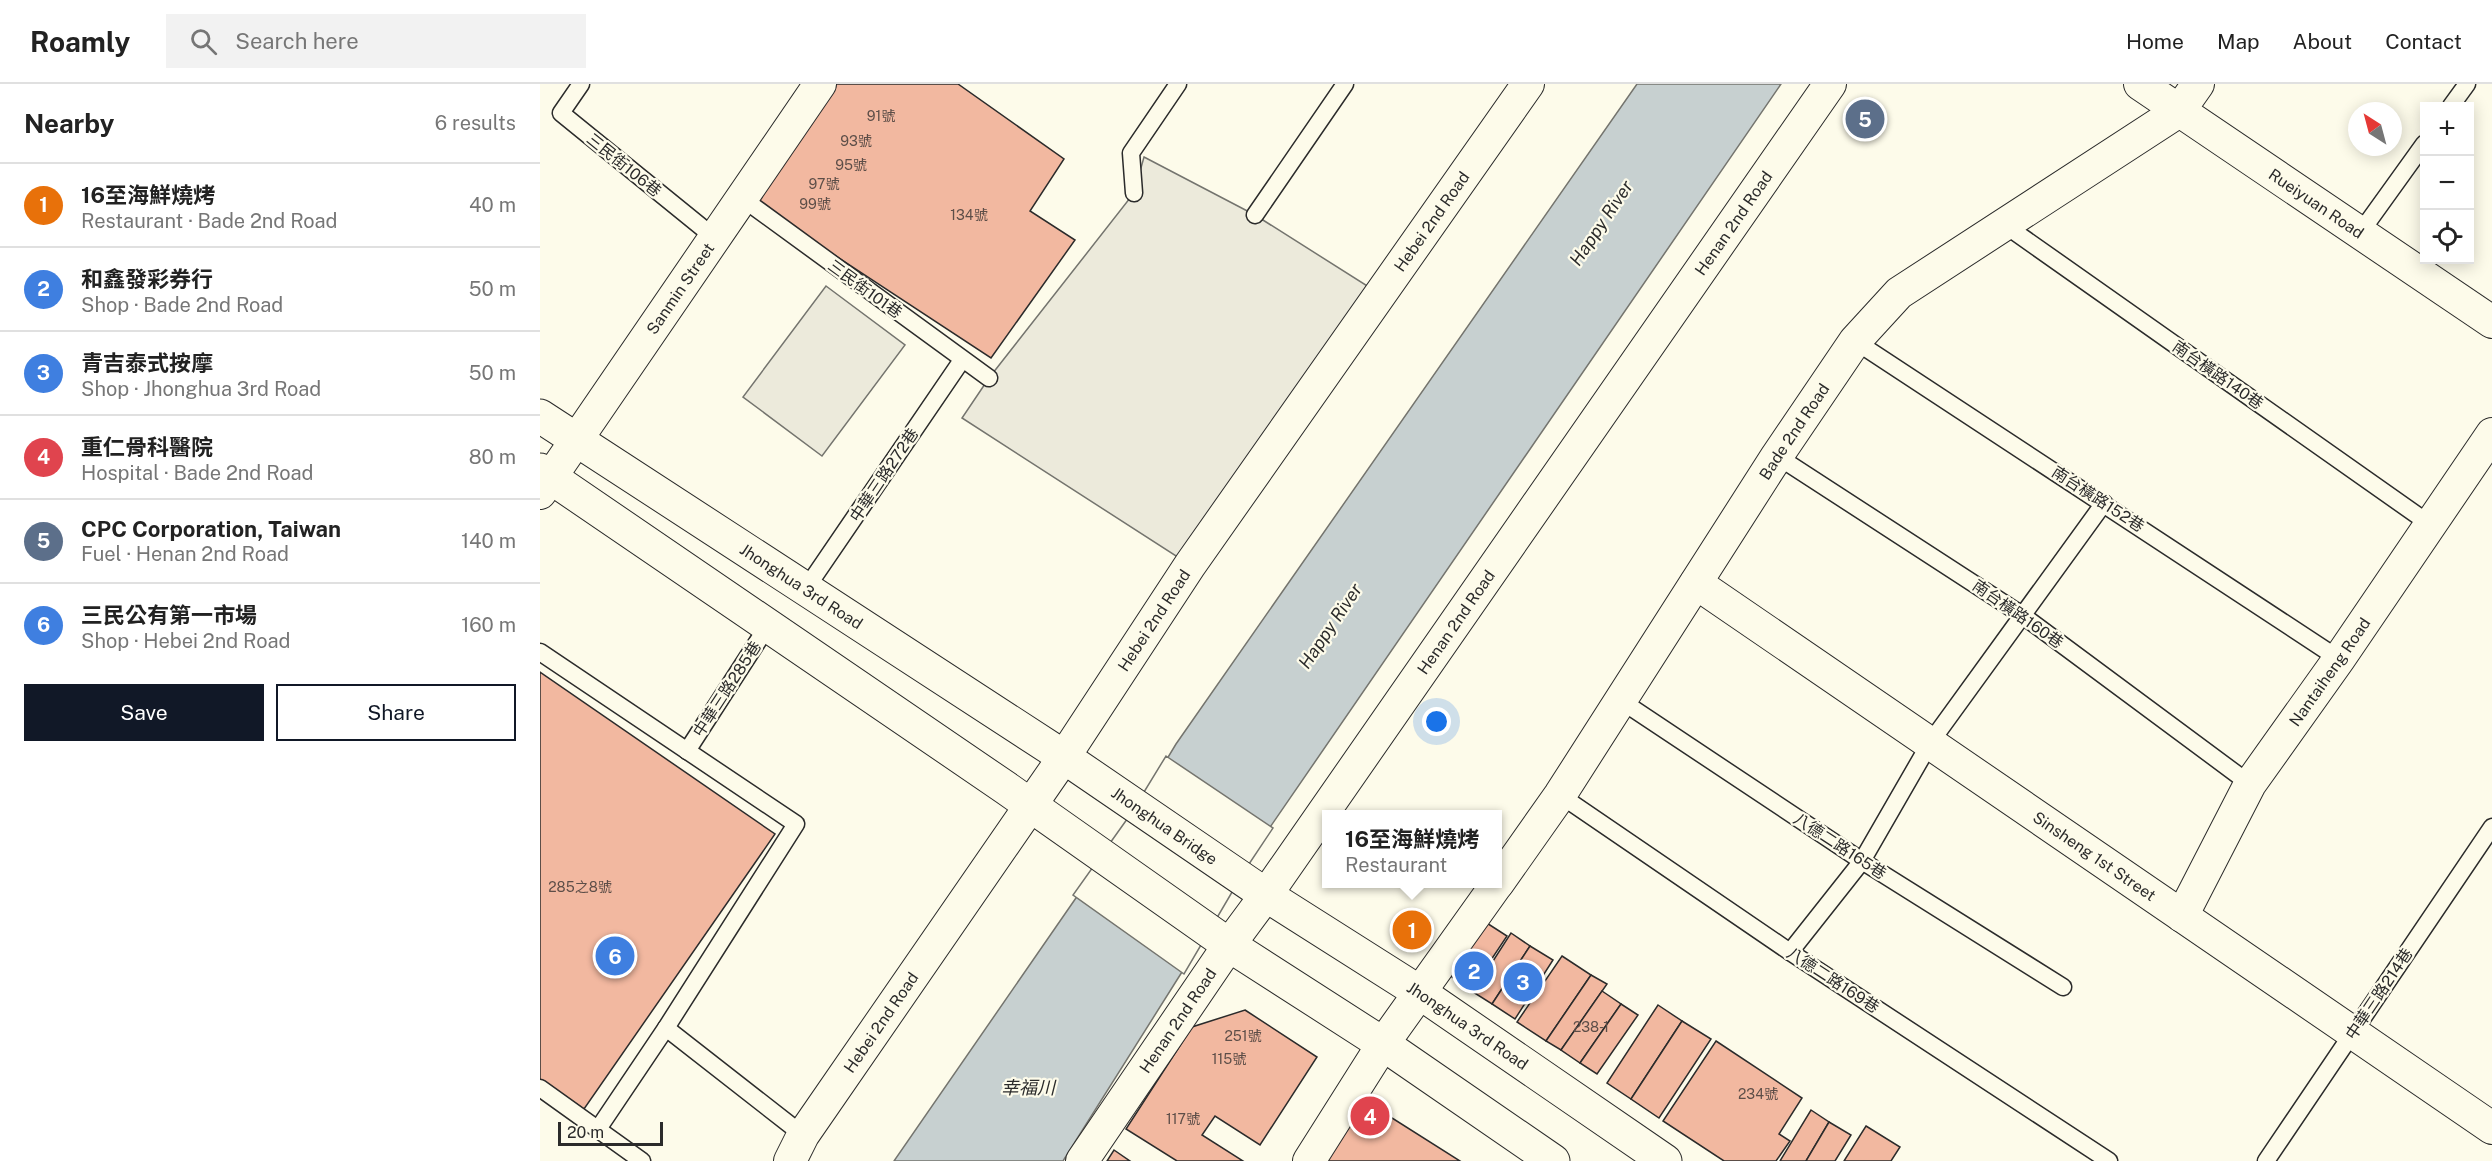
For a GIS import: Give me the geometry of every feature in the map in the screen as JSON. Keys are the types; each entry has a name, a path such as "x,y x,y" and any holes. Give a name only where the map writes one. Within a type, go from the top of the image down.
{"main road":[{"name":"Jhonghua 3rd Road","path":"540,416 1064,757"},
{"path":"544,480 767,627 1229,945 1383,1044 1553,1161"},
{"name":"Jhonghua Bridge","path":"1064,757 1266,895"},
{"name":"Jhonghua 3rd Road","path":"1266,895 1419,992 1665,1161"}],"street":[{"name":"Sanmin Street","path":"544,480 576,440 820,84"},
{"name":"Hebei 2nd Road","path":"796,1148 1064,757 1190,565 1528,84"},
{"name":"Henan 2nd Road","path":"1325,810 1830,84"},
{"name":"Rueiyuan Road","path":"2140,84 2492,322"},
{"name":"Bade 2nd Road","path":"1502,876 1560,795 1777,456 1855,341 1899,293 2179,111 2198,84"},
{"name":"Nantaiheng Road","path":"2182,916 2250,784 2492,434"},
{"name":"Sinsheng 1st Street","path":"1696,583 2492,1128"},
{"name":"Henan 2nd Road","path":"1082,1161 1229,945 1322,814"},
{"name":"Bade 2nd Road","path":"1309,1161 1383,1044 1493,888"}],"lane":[{"name":"三民街106巷","path":"581,84 561,113 715,238"},
{"path":"1134,193 1131,153 1178,84"},
{"path":"1255,215 1345,84"},
{"path":"2454,102 2467,84"},
{"path":"2360,233 2420,150"},
{"name":"三民街101巷","path":"742,198 989,378"},
{"name":"南台橫路140巷","path":"2005,225 2431,525"},
{"name":"南台橫路152巷","path":"1855,341 2339,658"},
{"name":"中華三路272巷","path":"805,590 962,360"},
{"name":"南台橫路160巷","path":"1777,456 2022,615 2250,784"},
{"path":"1790,952 1862,861 1930,743 2104,503"},
{"name":"中華三路285巷","path":"687,751 767,627"},
{"path":"540,652 796,824 666,1028 598,1129"},
{"name":"八德二路165巷","path":"1620,700 1862,861 2062,987"},
{"name":"八德二路169巷","path":"1560,795 1790,952 2109,1161"},
{"name":"中華三路214巷","path":"2266,1161 2492,827"},
{"path":"666,1028 796,1148"},
{"path":"540,1088 642,1161"}],"shaded area":[{"path":"1144,157 1255,215 1380,294 1190,565 962,418 989,378 1134,193"},
{"path":"826,286 905,345 822,456 743,397"}],"water":[{"name":"幸福川","path":"1637,84 1781,84 1242,868 1187,964 1063,1161 894,1161 1132,817 1176,744"}],"pier":[{"path":"1166,756 1273,828 1245,870 1184,974 1073,895 1130,815"}],"building":[{"path":"824,84 958,84 1064,159 1030,211 1075,240 991,358 746,197"},
{"path":"540,672 775,834 584,1109 540,1079"},
{"path":"1479,918 1507,936 1471,990 1442,970"},
{"path":"1511,933 1530,946 1492,1004 1473,992"},
{"path":"1530,946 1553,960 1515,1019 1492,1004"},
{"path":"1562,956 1591,975 1546,1041 1517,1022"},
{"path":"1591,975 1607,984 1561,1050 1546,1041"},
{"path":"1602,991 1621,1004 1580,1063 1561,1050"},
{"path":"1621,1004 1638,1015 1597,1074 1580,1063"},
{"path":"1658,1005 1682,1021 1631,1099 1607,1083"},
{"path":"1245,1010 1317,1057 1260,1145 1215,1116 1202,1135 1243,1161 1177,1161 1126,1129 1192,1027"},
{"path":"1682,1021 1711,1039 1659,1118 1631,1099"},
{"path":"1716,1041 1802,1098 1779,1134 1790,1141 1776,1161 1724,1161 1663,1121"},
{"path":"1362,1099 1460,1161 1322,1161"},
{"path":"1811,1110 1829,1122 1806,1161 1780,1161"},
{"path":"1829,1122 1851,1135 1835,1161 1806,1161"},
{"path":"1866,1126 1900,1147 1891,1161 1844,1161"},
{"path":"1114,1150 1130,1161 1107,1161"}],"place":[{"name":"CPC Corporation, Taiwan","path":"1865,119"},
{"name":"16至海鮮燒烤","path":"1412,930"},
{"name":"三民公有第一市場","path":"615,956"},
{"name":"和鑫發彩券行","path":"1474,971"},
{"name":"青吉泰式按摩","path":"1523,982"},
{"name":"重仁骨科醫院","path":"1370,1116"}],"water label":[{"name":"Happy River","path":"1601,223"},
{"name":"Happy River","path":"1330,626"}]}
